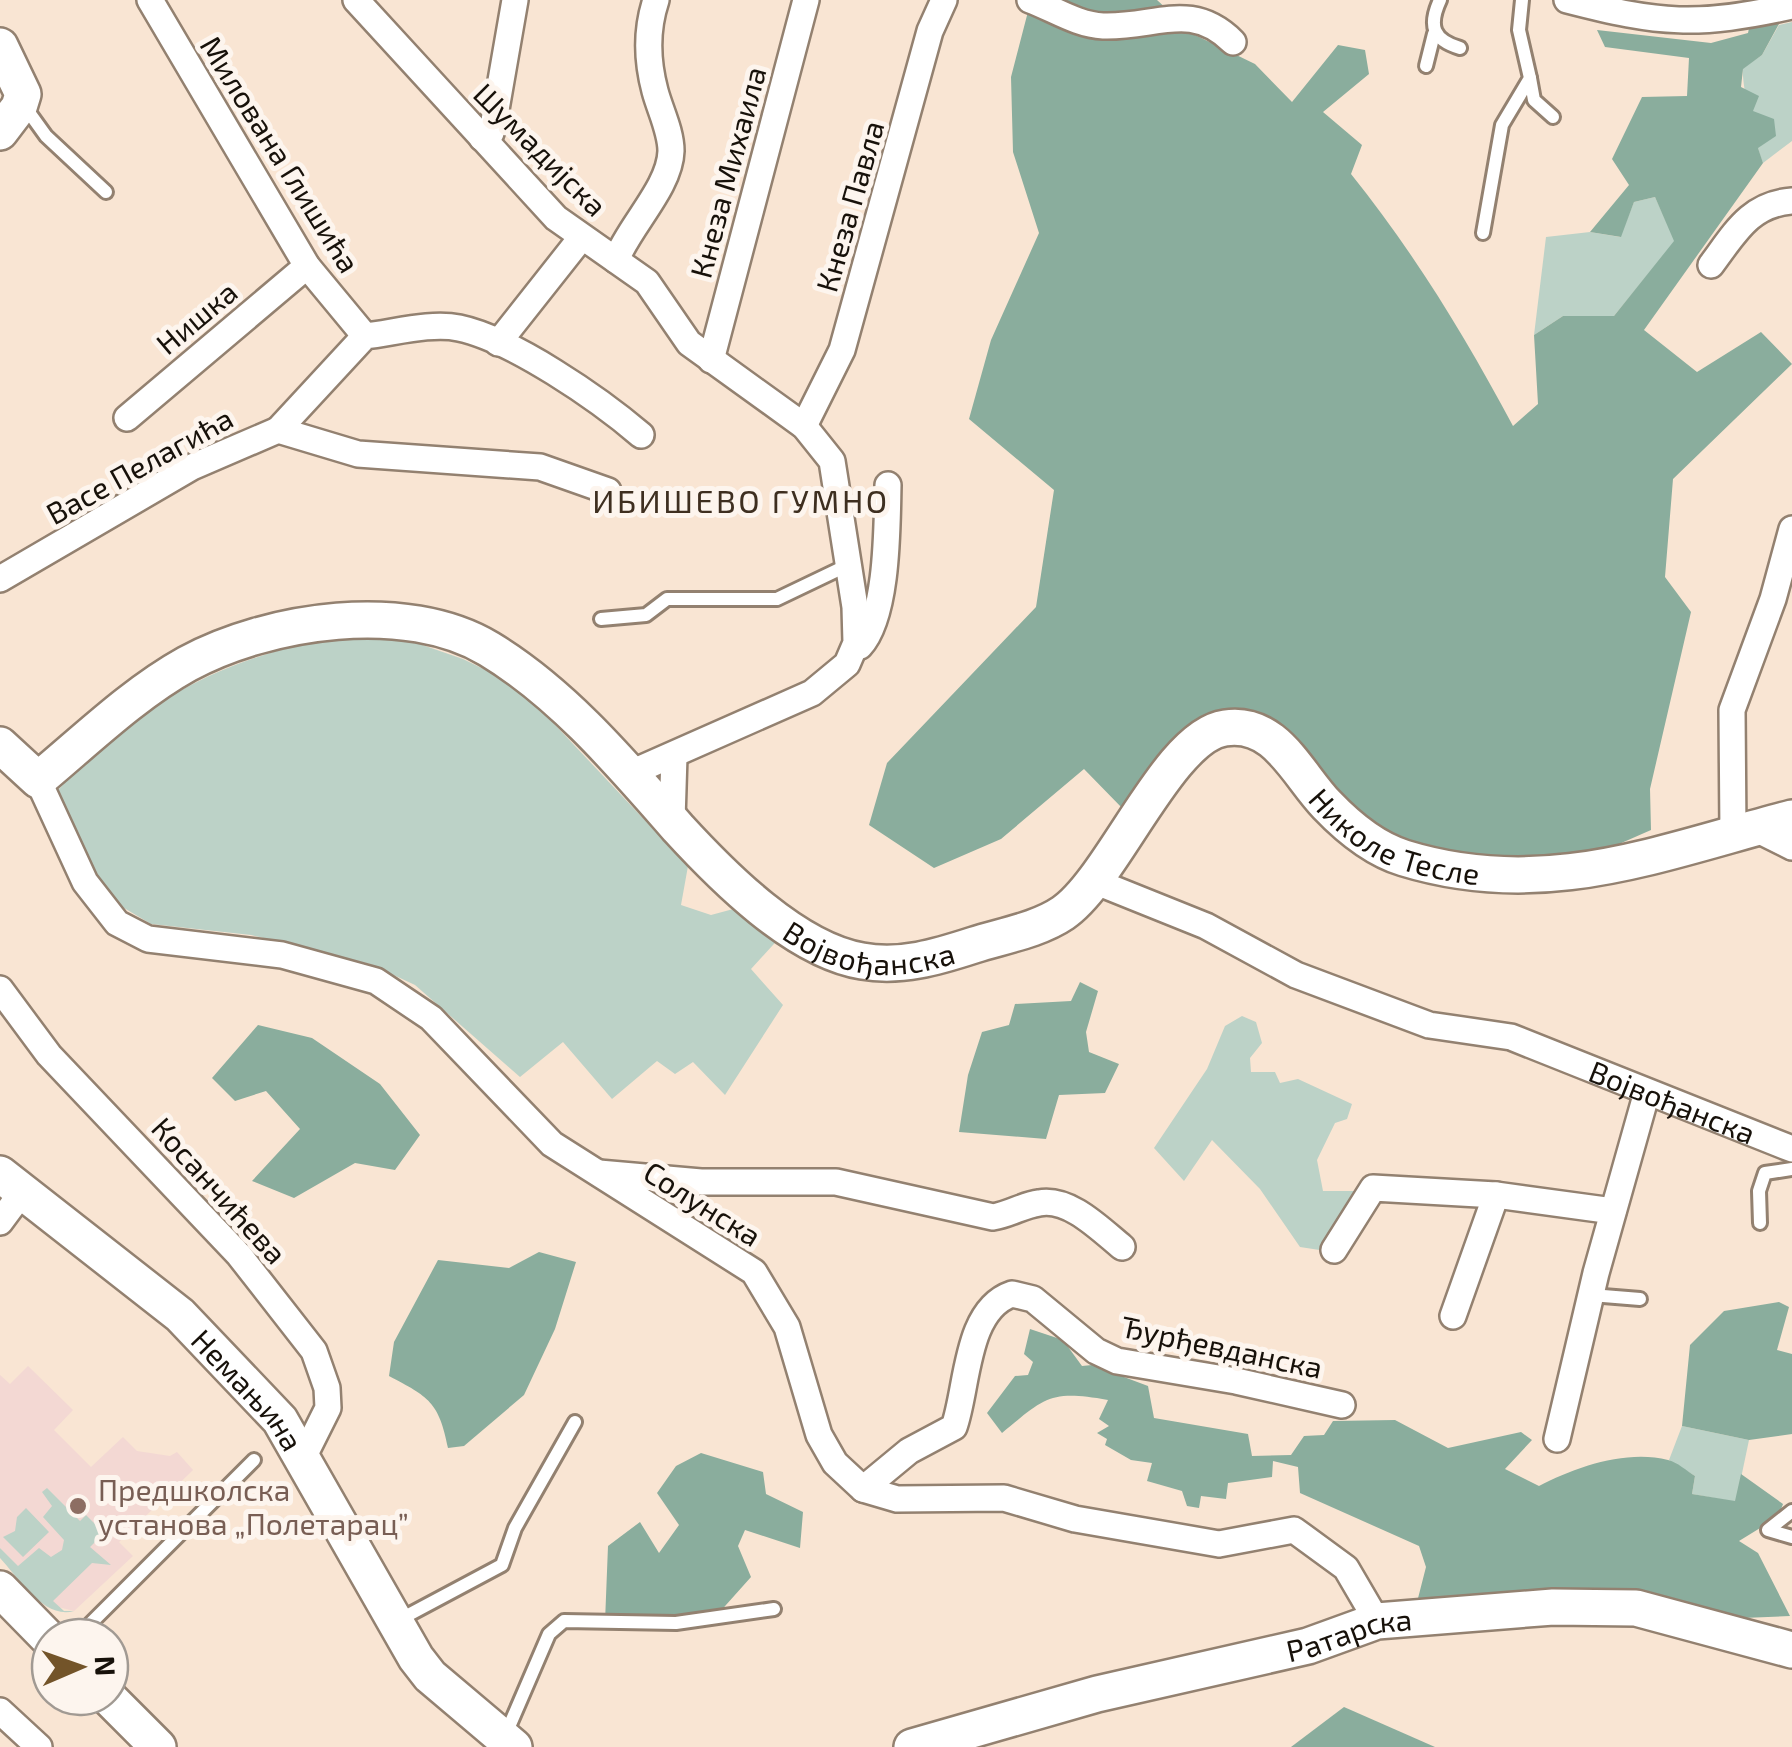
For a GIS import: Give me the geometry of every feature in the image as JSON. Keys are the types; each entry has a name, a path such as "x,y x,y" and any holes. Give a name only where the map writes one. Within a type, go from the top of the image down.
{"street":[{"name":"Милована Глишића","path":"150,0 307,266 365,336"},
{"name":"Шумадијска","path":"356,0 482,138 581,238 657,292 689,343 804,426 828,452 835,470 856,618 853,654"},
{"path":"482,138 491,133 494,122 515,0"},
{"path":"616,260 666,177 671,150 648,54 649,22 656,0"},
{"name":"Кнеза Михаила","path":"711,360 806,0"},
{"name":"Кнеза Павла","path":"804,426 842,350 930,31 944,0"},
{"path":"1030,0 1084,23 1105,26 1193,16 1213,21 1233,42"},
{"path":"1567,0 1603,4 1684,23 1735,10 1792,6"},
{"path":"0,46 22,88 22,102 0,132"},
{"path":"1711,265 1748,216 1769,203 1792,201"},
{"path":"498,342 581,238"},
{"name":"Нишка","path":"127,418 307,266"},
{"path":"278,430 365,336 456,327 498,342 603,403 641,434"},
{"name":"Васе Пелагића","path":"0,579 192,467 278,430 358,454 540,467 608,491"},
{"path":"630,774 812,693 839,674 868,638 877,604 886,544 888,485"},
{"path":"1792,529 1774,599 1732,710 1743,831 1792,846"},
{"name":"Војвођанска","path":"38,780 186,665 258,634 346,620 426,625 484,646 535,681 630,774 722,877 808,939 857,960 924,960 1043,923 1064,913 1094,882 1206,926 1296,975 1428,1025 1511,1038 1792,1148"},
{"name":"Николе Тесле","path":"1094,882 1194,742 1222,728 1258,731 1274,741 1327,805 1381,849 1494,878 1591,871 1792,818"},
{"path":"0,745 38,780"},
{"path":"672,820 674,756"},
{"name":"Солунска","path":"38,780 85,882 117,923 148,938 282,955 376,981 431,1018 552,1144 754,1272 786,1327 819,1435 835,1463 863,1489"},
{"name":"Косанчићева","path":"0,989 49,1055 226,1240 314,1350 328,1388 328,1408 304,1456"},
{"path":"1557,1440 1590,1295 1646,1092"},
{"path":"594,1173 700,1182 836,1182 993,1217 1017,1213 1044,1201 1064,1205 1122,1247"},
{"path":"0,1222 12,1182"},
{"name":"Немањина","path":"12,1182 180,1315 280,1420 430,1676 509,1742"},
{"path":"1334,1250 1374,1188 1496,1196 1613,1211"},
{"path":"1454,1316 1496,1196"},
{"name":"Ђурђевданска","path":"863,1489 909,1451 954,1428 982,1323 991,1306 1012,1294 1033,1299 1096,1351 1117,1362 1236,1380 1342,1406"},
{"path":"863,1489 897,1499 1004,1498 1075,1519 1219,1544 1294,1530 1346,1568 1377,1621"},
{"path":"3,1597 30,1622"},
{"name":"Ратарска","path":"912,1747 1097,1694 1308,1646 1377,1621 1553,1607 1636,1608 1792,1650"},
{"path":"0,1711 38,1747"},
{"path":"128,1717 158,1747"}],"lane":[{"path":"1426,66 1434,34 1433,14 1440,0"},
{"path":"1522,0 1519,30 1534,100 1553,117"},
{"path":"1434,34 1440,42 1460,48"},
{"path":"1484,234 1502,125 1530,78"},
{"path":"22,102 46,136 106,192"},
{"path":"601,619 646,615 667,599 778,599 848,565"},
{"name":"Војвођанска","path":"1760,1223 1758,1191 1765,1173 1792,1169"},
{"path":"1590,1295 1640,1299"},
{"path":"395,1622 502,1565 515,1528 574,1422"},
{"path":"97,1617 254,1460"},
{"path":"1792,1512 1768,1530 1792,1537"},
{"path":"509,1742 548,1634 564,1621 688,1622 774,1609"}],"shaded area":[{"name":"Предшколска установа „Полетарац”","path":"28,1366 73,1410 54,1430 91,1467 123,1437 137,1451 170,1456 177,1452 193,1470 119,1542 133,1556 74,1611 58,1607 0,1548 0,1375 10,1384"}],"green space":[{"path":"1031,0 1157,0 1195,35 1255,64 1292,102 1338,45 1365,50 1369,74 1323,112 1362,145 1351,174 1438,296 1513,426 1538,404 1534,335 1563,316 1614,316 1674,241 1655,197 1634,202 1621,237 1590,232 1629,185 1612,159 1642,97 1687,96 1689,58 1605,47 1597,30 1711,43 1748,33 1755,0 1792,0 1762,55 1743,69 1741,87 1759,96 1753,111 1774,119 1776,136 1758,148 1763,163 1644,330 1697,372 1761,332 1792,364 1673,479 1665,577 1691,612 1650,789 1651,830 1569,866 1388,861 1262,727 1195,737 1124,810 1084,769 1001,839 934,868 869,825 887,763 1036,607 1054,490 969,419 991,340 1039,233 1013,152 1011,77"},
{"path":"1792,22 1792,141 1763,163 1744,88 1743,68 1762,55 1779,25"},
{"path":"1655,197 1675,241 1614,316 1563,316 1534,335 1546,237 1590,232 1620,237 1634,202"},
{"path":"341,636 408,640 500,677 542,711 688,866 681,905 711,915 737,908 783,934 751,969 783,1005 725,1095 693,1062 675,1074 657,1061 612,1099 563,1042 520,1077 415,985 370,964 251,935 151,924 119,905 92,871 55,793 120,733 184,689 256,658"},
{"path":"1080,982 1098,991 1086,1032 1089,1052 1119,1064 1105,1093 1059,1095 1046,1139 959,1132 968,1075 982,1032 1009,1025 1015,1004 1071,1001"},
{"path":"1242,1016 1256,1022 1262,1043 1250,1058 1251,1072 1275,1072 1280,1083 1298,1079 1352,1104 1347,1119 1335,1123 1317,1160 1323,1191 1363,1191 1326,1251 1300,1247 1260,1189 1212,1140 1184,1181 1154,1148 1207,1069 1225,1026"},
{"path":"258,1025 312,1038 380,1084 420,1135 395,1170 355,1163 294,1198 252,1181 300,1129 266,1091 235,1101 212,1078"},
{"path":"539,1252 576,1262 555,1329 524,1395 464,1446 448,1448 441,1420 430,1403 389,1376 394,1342 438,1260 509,1268"},
{"path":"1779,1302 1789,1307 1777,1350 1792,1354 1792,1434 1749,1440 1682,1426 1690,1345 1724,1311"},
{"path":"1030,1329 1063,1340 1082,1366 1092,1365 1148,1386 1154,1418 1248,1434 1252,1456 1291,1455 1304,1436 1324,1435 1333,1421 1395,1420 1448,1448 1521,1432 1532,1440 1505,1469 1539,1486 1602,1462 1652,1457 1671,1461 1695,1476 1692,1494 1735,1501 1741,1474 1783,1504 1778,1517 1739,1541 1758,1553 1790,1616 1694,1620 1415,1610 1426,1567 1419,1546 1300,1493 1298,1467 1273,1461 1272,1477 1228,1483 1226,1499 1201,1496 1199,1508 1187,1506 1182,1491 1147,1481 1152,1463 1131,1460 1105,1445 1107,1439 1097,1433 1109,1426 1099,1419 1108,1400 1073,1396 1050,1399 1002,1433 987,1413 1015,1376 1028,1375 1033,1362 1024,1354"},
{"path":"1682,1426 1749,1440 1736,1502 1692,1494 1695,1476 1669,1460"},
{"path":"701,1453 763,1472 766,1494 803,1512 800,1548 745,1530 738,1546 751,1577 709,1624 656,1631 605,1622 608,1546 640,1522 659,1553 679,1525 657,1493 676,1466"},
{"path":"47,1488 80,1521 86,1515 104,1533 90,1547 111,1565 92,1563 53,1601 64,1611 74,1611 63,1612 42,1603 0,1558 0,1548 18,1566 39,1548 51,1557 62,1550 64,1540 43,1517 52,1506 42,1492"},
{"path":"26,1508 49,1532 23,1557 3,1537 15,1531 17,1517"},
{"path":"1344,1707 1435,1747 1291,1747"}],"place":[{"name":"Предшколска установа „Полетарац”","path":"78,1506"}],"district":[{"name":"ИБИШЕВО ГУМНО","path":"741,500"}]}
